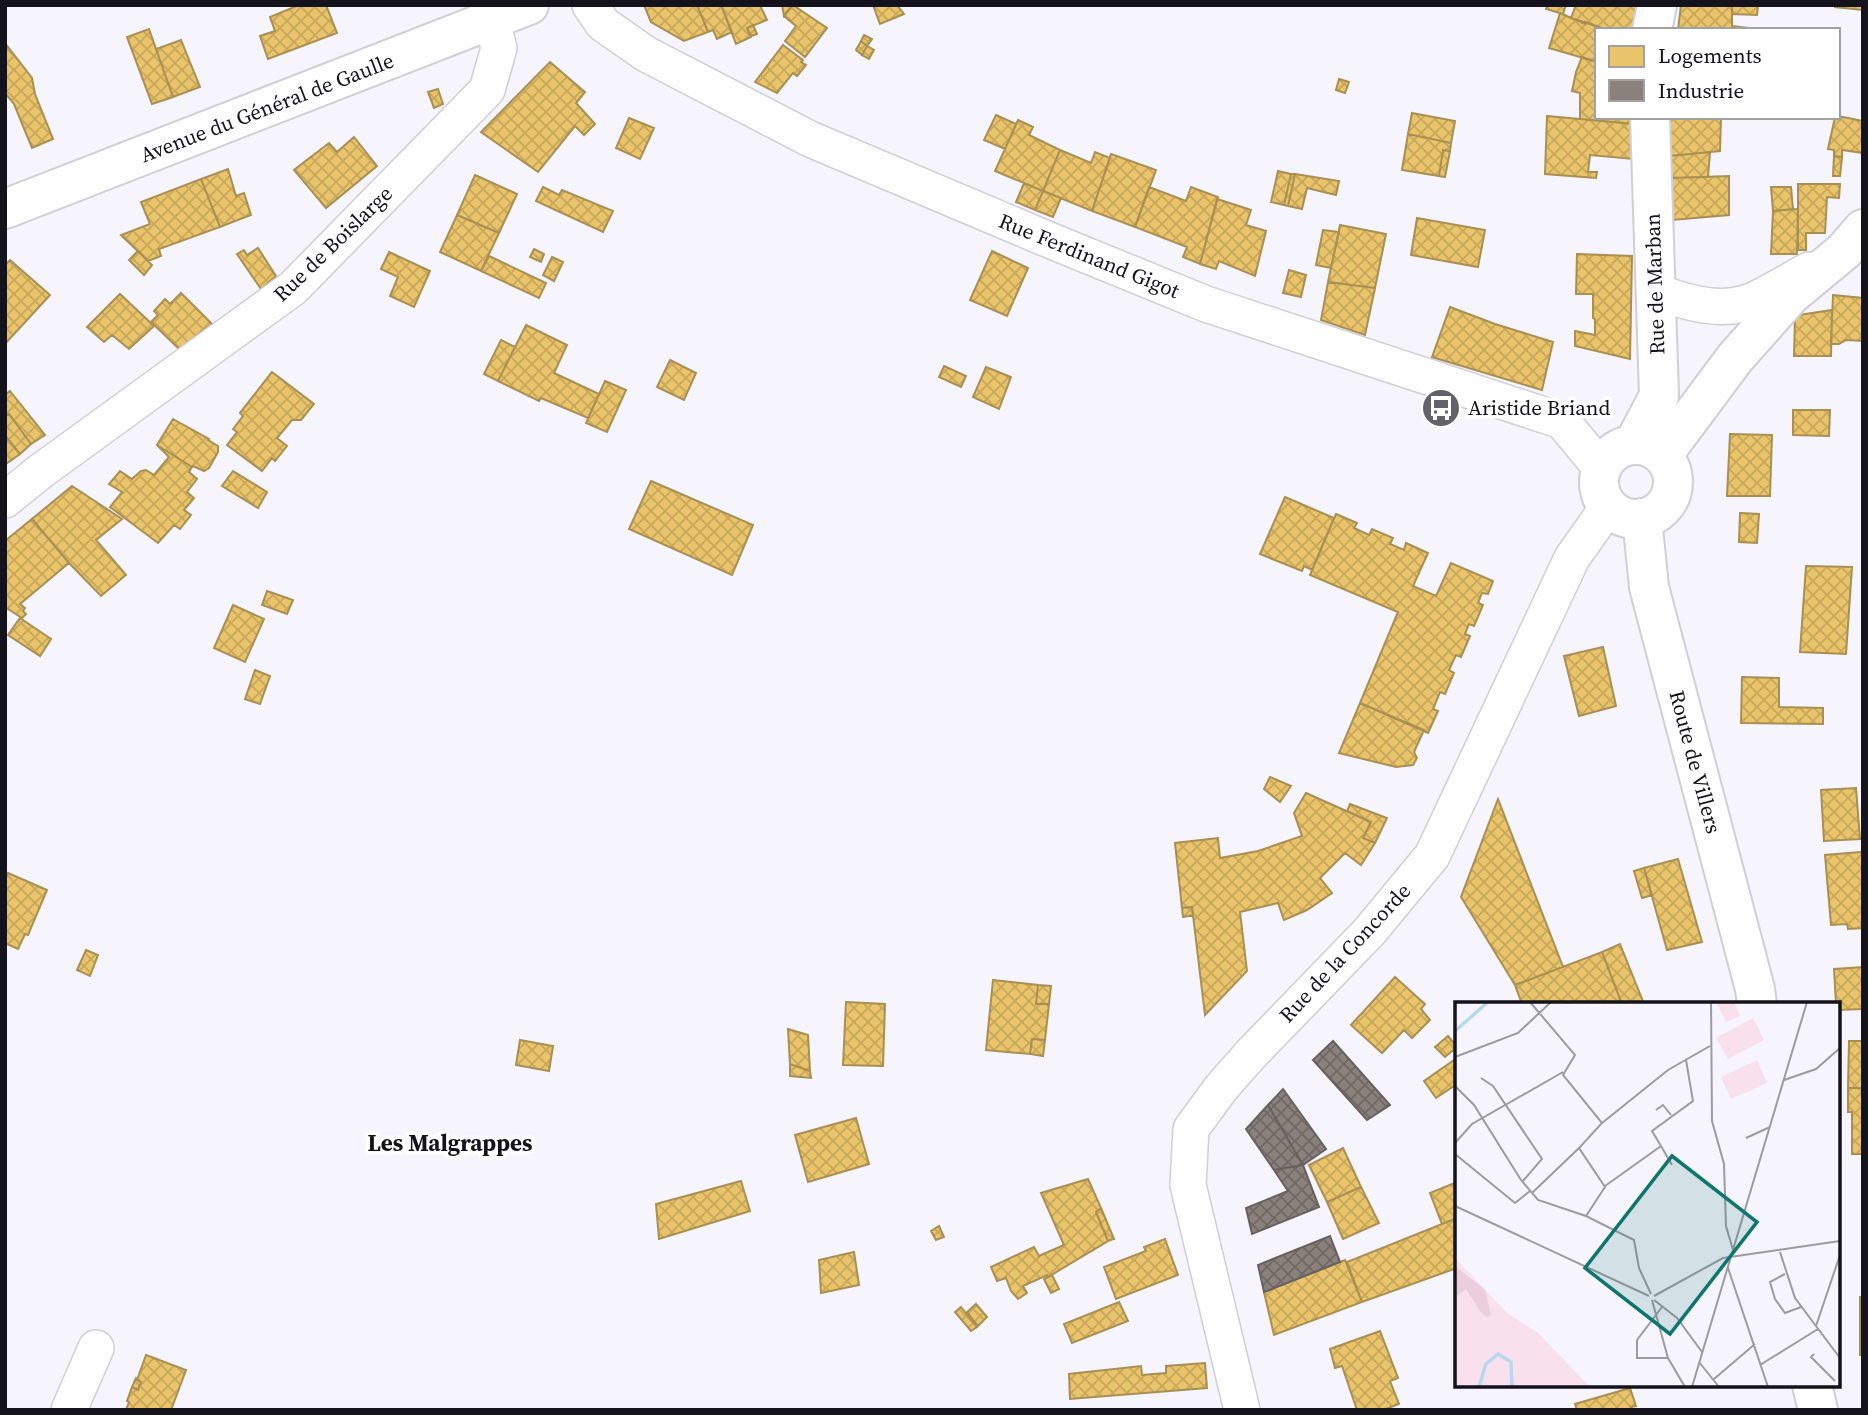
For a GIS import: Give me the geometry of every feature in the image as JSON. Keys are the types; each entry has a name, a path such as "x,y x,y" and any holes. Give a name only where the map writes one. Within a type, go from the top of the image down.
{"main road":[{"name":"Avenue du Général de Gaulle","path":"5,209 529,5"},
{"path":"1652,28 1657,5"},
{"name":"Rue de Marban","path":"1648,451 1659,396 1650,119"},
{"path":"1648,451 1791,295 1857,245"},
{"path":"1622,447 1648,451 1669,466 1672,488 1669,498 1653,515 1625,512 1599,488 1601,468 1614,452 1622,447"},
{"name":"Route de Villers","path":"1625,512 1649,587 1757,1002"},
{"path":"1812,1387 1818,1410"}],"street":[{"name":"Rue Ferdinand Gigot","path":"590,5 603,24 646,54 810,139 1206,304 1562,421 1601,468"},
{"name":"Rue de Boislarge","path":"5,500 293,288 488,90 499,48 492,21"},
{"path":"1656,291 1675,299 1716,307 1745,303 1857,245"},
{"name":"Rue de la Concorde","path":"1242,1410 1188,1185 1191,1129 1221,1088 1251,1054 1368,932 1432,856 1572,558 1625,512"},
{"path":"69,1410 96,1348"}],"building: Logements":[{"path":"299,5 326,5 337,33 268,59 260,36 275,31 270,17"},
{"path":"644,5 697,5 708,32 684,41 651,22"},
{"path":"697,5 721,5 732,32 717,39 713,30 708,32"},
{"path":"721,5 760,5 767,20 747,28 751,37 736,44"},
{"path":"782,5 793,5 784,16"},
{"path":"793,5 827,28 805,57 785,41 796,26 784,16"},
{"path":"873,5 897,5 904,14 880,24"},
{"path":"1548,5 1566,5 1563,14 1546,9"},
{"path":"1576,5 1636,5 1635,28 1602,28 1571,18"},
{"path":"1681,5 1732,5 1732,26 1748,28 1678,28"},
{"path":"1732,5 1758,5 1757,15 1732,14"},
{"path":"1862,5 1862,10 1835,7"},
{"path":"1560,13 1602,28 1595,28 1595,61 1549,48"},
{"path":"753,25 757,34 751,36 747,28"},
{"path":"149,29 173,97 152,104 127,37"},
{"path":"864,35 872,39 867,46 861,41"},
{"path":"181,40 200,87 173,97 156,49"},
{"path":"861,41 867,46 862,55 856,50"},
{"path":"5,43 32,78 35,94 53,139 32,148 14,104 5,93"},
{"path":"783,45 806,65 797,76 793,73 777,93 755,82"},
{"path":"867,46 874,50 869,59 862,55"},
{"path":"1582,57 1595,61 1595,119 1634,119 1634,124 1580,119 1580,93 1572,91"},
{"path":"550,62 585,92 576,103 595,124 584,135 575,126 538,172 481,132"},
{"path":"1339,79 1349,82 1345,93 1336,90"},
{"path":"438,89 443,104 434,108 428,92"},
{"path":"1412,113 1455,121 1451,143 1408,134"},
{"path":"996,115 1016,124 1005,149 984,140"},
{"path":"1547,116 1634,124 1633,159 1590,155 1588,172 1597,172 1596,178 1545,174"},
{"path":"1840,116 1863,121 1863,153 1842,150 1842,157 1834,156 1834,150 1828,149 1835,119 1840,119"},
{"path":"629,118 654,128 640,159 616,148"},
{"path":"1670,119 1721,119 1720,151 1669,156"},
{"path":"1018,120 1033,127 1029,135 1060,150 1043,191 995,171"},
{"path":"1408,134 1451,143 1450,151 1443,150 1439,176 1402,170"},
{"path":"354,137 377,166 326,208 294,170 329,143 337,152"},
{"path":"1060,150 1091,163 1095,152 1110,158 1092,211 1043,191"},
{"path":"1443,150 1450,151 1445,177 1439,176"},
{"path":"1710,152 1708,177 1668,178 1669,156"},
{"path":"1111,154 1156,170 1135,227 1092,211"},
{"path":"1834,156 1842,157 1840,176 1833,176"},
{"path":"228,169 236,196 244,193 251,215 220,227 201,179"},
{"path":"1278,171 1291,174 1284,205 1271,202"},
{"path":"1291,174 1295,174 1288,206 1284,205"},
{"path":"1295,174 1339,181 1336,195 1307,188 1302,209 1288,206"},
{"path":"475,175 517,194 499,233 457,215"},
{"path":"1729,176 1729,215 1672,220 1672,178"},
{"path":"201,179 220,227 159,249 161,256 148,261 121,235 150,224 141,202"},
{"path":"1024,183 1043,191 1035,210 1016,202"},
{"path":"1798,184 1840,184 1839,198 1827,197 1825,233 1806,233 1806,250 1798,250"},
{"path":"543,187 559,195 562,190 613,211 603,232 536,201"},
{"path":"1149,187 1186,201 1191,187 1218,197 1200,264 1183,257 1187,247 1135,227"},
{"path":"1771,187 1791,187 1793,209 1773,211"},
{"path":"1043,191 1061,198 1053,217 1035,210"},
{"path":"1217,199 1251,210 1246,225 1266,231 1255,276 1219,261 1216,269 1200,264"},
{"path":"1798,209 1797,254 1771,254 1773,211"},
{"path":"457,215 499,233 481,271 440,252"},
{"path":"1417,218 1485,230 1478,267 1411,255"},
{"path":"1340,225 1386,234 1375,288 1328,282"},
{"path":"1323,230 1339,232 1331,268 1316,265"},
{"path":"258,248 276,276 261,289 237,254 244,250 247,255"},
{"path":"534,249 544,254 541,262 530,257"},
{"path":"138,251 152,265 144,275 129,260"},
{"path":"992,251 1028,268 1007,316 970,300"},
{"path":"389,252 430,271 414,307 390,296 398,277 381,269"},
{"path":"1577,254 1632,256 1630,359 1575,346 1575,331 1595,335 1593,294 1576,294"},
{"path":"489,256 546,283 539,298 481,271"},
{"path":"552,257 563,262 554,281 543,275"},
{"path":"10,260 50,295 5,344 5,265"},
{"path":"1289,270 1306,275 1301,297 1283,293"},
{"path":"1328,282 1375,288 1365,335 1321,320"},
{"path":"181,293 212,324 179,349 151,322 158,315 154,311 165,299 170,304"},
{"path":"120,294 154,326 129,349 112,335 104,342 87,327"},
{"path":"1833,295 1863,298 1863,341 1846,340 1831,344"},
{"path":"1450,307 1553,342 1542,390 1432,357"},
{"path":"1832,310 1831,356 1794,356 1795,318"},
{"path":"526,325 567,345 554,373 599,394 588,418 541,398 539,401 498,381"},
{"path":"501,340 515,347 498,381 484,374"},
{"path":"670,360 696,373 684,400 657,387"},
{"path":"944,366 966,376 961,387 939,377"},
{"path":"986,367 1011,377 999,409 973,397"},
{"path":"272,372 314,404 301,420 292,420 277,438 287,446 275,461 272,458 262,471 227,445 237,432 233,429 243,416 240,413"},
{"path":"605,381 626,390 607,432 586,423"},
{"path":"10,391 45,435 31,444 9,414 5,416 5,395"},
{"path":"1793,410 1830,410 1829,436 1793,435"},
{"path":"9,414 31,444 20,454 5,435 5,416"},
{"path":"173,419 218,446 218,452 209,468 204,471 192,467 157,445"},
{"path":"1730,434 1772,435 1770,496 1727,496"},
{"path":"5,435 20,454 6,464 5,463"},
{"path":"157,445 192,467 189,472 197,479 187,492 194,498 184,510 191,515 180,529 174,525 158,543 110,507 122,492 109,484 120,471 132,479 146,470 154,475 169,457"},
{"path":"233,471 267,492 258,508 222,486"},
{"path":"651,481 753,525 732,575 629,529"},
{"path":"72,486 122,519 96,540 126,575 101,596 32,519"},
{"path":"1285,497 1334,518 1312,570 1304,566 1302,571 1260,554"},
{"path":"1740,513 1759,514 1757,543 1739,542"},
{"path":"1336,514 1357,523 1354,528 1369,535 1372,529 1393,538 1390,544 1404,550 1406,543 1428,553 1413,586 1436,596 1451,563 1493,581 1488,594 1482,593 1478,603 1483,605 1474,626 1469,624 1465,634 1470,636 1461,657 1456,655 1449,670 1454,673 1445,694 1440,692 1433,709 1438,711 1428,733 1360,703 1398,612 1310,575"},
{"path":"32,519 69,563 20,604 25,608 23,611 26,614 22,618 5,607 5,541"},
{"path":"1806,566 1852,567 1846,654 1800,652"},
{"path":"267,591 293,600 287,614 262,605"},
{"path":"233,605 264,619 245,662 214,648"},
{"path":"20,618 51,639 40,656 8,635"},
{"path":"1603,647 1616,706 1579,716 1564,656"},
{"path":"255,670 270,676 260,704 245,699"},
{"path":"1742,677 1779,678 1779,707 1823,708 1823,724 1741,723"},
{"path":"1360,703 1424,730 1414,752 1417,758 1413,765 1396,767 1339,753"},
{"path":"1270,777 1291,786 1280,802 1264,789"},
{"path":"1856,788 1860,839 1824,841 1821,790"},
{"path":"1306,793 1371,822 1363,838 1375,843 1361,865 1345,853 1320,878 1332,893 1307,910 1284,920 1278,903 1240,912 1247,971 1205,1015 1192,907 1182,908 1175,843 1218,838 1220,858 1258,851 1302,836 1294,813"},
{"path":"1498,799 1563,967 1515,985 1461,897"},
{"path":"1350,804 1387,818 1375,843 1363,838 1371,822 1347,811"},
{"path":"1863,852 1863,928 1848,929 1847,924 1831,925 1825,855"},
{"path":"1678,859 1702,942 1667,950 1644,868"},
{"path":"1644,868 1652,895 1642,898 1634,871"},
{"path":"8,873 47,890 28,935 25,934 18,949 5,943 5,880"},
{"path":"1192,907 1193,915 1183,917 1182,908"},
{"path":"1620,944 1643,1002 1621,1002 1602,952"},
{"path":"86,950 98,955 90,976 77,970"},
{"path":"1602,952 1621,1002 1521,1002 1515,985"},
{"path":"1863,967 1863,1009 1840,1010 1840,1002 1836,1002 1834,969"},
{"path":"1395,977 1425,1004 1421,1009 1430,1020 1412,1038 1404,1030 1382,1053 1351,1025"},
{"path":"993,980 1038,985 1036,1004 1049,1004 1045,1040 1032,1039 1030,1054 986,1050"},
{"path":"1038,985 1051,986 1049,1004 1036,1004"},
{"path":"846,1002 885,1004 883,1066 843,1065"},
{"path":"788,1029 808,1035 810,1071 790,1064"},
{"path":"1448,1036 1455,1045 1455,1049 1445,1057 1435,1047"},
{"path":"1032,1039 1045,1040 1043,1056 1030,1054"},
{"path":"520,1040 553,1046 549,1071 516,1065"},
{"path":"1849,1041 1863,1041 1863,1088 1848,1088"},
{"path":"1455,1059 1455,1085 1436,1098 1424,1081"},
{"path":"790,1064 810,1071 811,1078 790,1076"},
{"path":"1848,1088 1863,1088 1863,1154 1852,1154 1852,1112 1848,1112"},
{"path":"856,1118 869,1164 808,1182 795,1135"},
{"path":"1343,1148 1361,1187 1327,1202 1309,1165"},
{"path":"1088,1179 1101,1208 1096,1212 1108,1241 1048,1277 1047,1275 1023,1286 1027,1293 1018,1299 1011,1291 1006,1278 997,1281 991,1267 1034,1247 1039,1256 1064,1245 1041,1193"},
{"path":"741,1181 750,1211 659,1239 656,1204"},
{"path":"1455,1183 1455,1219 1442,1224 1430,1193"},
{"path":"1361,1187 1379,1223 1343,1239 1327,1202"},
{"path":"1101,1208 1114,1239 1108,1241 1096,1212"},
{"path":"1455,1219 1455,1269 1362,1302 1347,1262"},
{"path":"939,1226 944,1237 936,1240 931,1231"},
{"path":"1165,1239 1178,1275 1116,1299 1104,1267 1146,1251 1144,1247"},
{"path":"854,1252 859,1285 821,1293 819,1260"},
{"path":"1345,1260 1362,1302 1274,1335 1264,1292"},
{"path":"1052,1275 1059,1289 1051,1293 1044,1279"},
{"path":"1860,1297 1863,1297 1863,1355 1860,1355"},
{"path":"1119,1302 1128,1321 1072,1343 1064,1324"},
{"path":"976,1304 987,1317 978,1326 967,1312"},
{"path":"961,1307 977,1327 971,1331 955,1312"},
{"path":"1380,1331 1398,1378 1390,1381 1399,1404 1383,1410 1357,1410 1342,1366 1335,1368 1330,1349"},
{"path":"146,1355 186,1370 171,1410 126,1410 132,1387 138,1390 141,1382 137,1380"},
{"path":"1205,1363 1207,1388 1070,1399 1069,1374 1141,1366 1142,1375 1166,1373 1166,1366"},
{"path":"136,1378 141,1382 138,1390 132,1387"},
{"path":"1630,1388 1636,1406 1631,1407 1632,1410 1577,1410 1575,1404"}],"building: Industrie":[{"path":"1333,1041 1390,1105 1367,1120 1313,1060"},
{"path":"1283,1089 1326,1149 1303,1165 1268,1105"},
{"path":"1268,1105 1303,1165 1274,1170 1246,1129"},
{"path":"1303,1165 1319,1207 1252,1234 1246,1208 1288,1191 1274,1170"},
{"path":"1330,1236 1340,1262 1264,1292 1258,1265"}],"place":[{"name":"Aristide Briand","path":"1441,408"}],"district":[{"name":"Les Malgrappes","path":"450,1143"}]}
